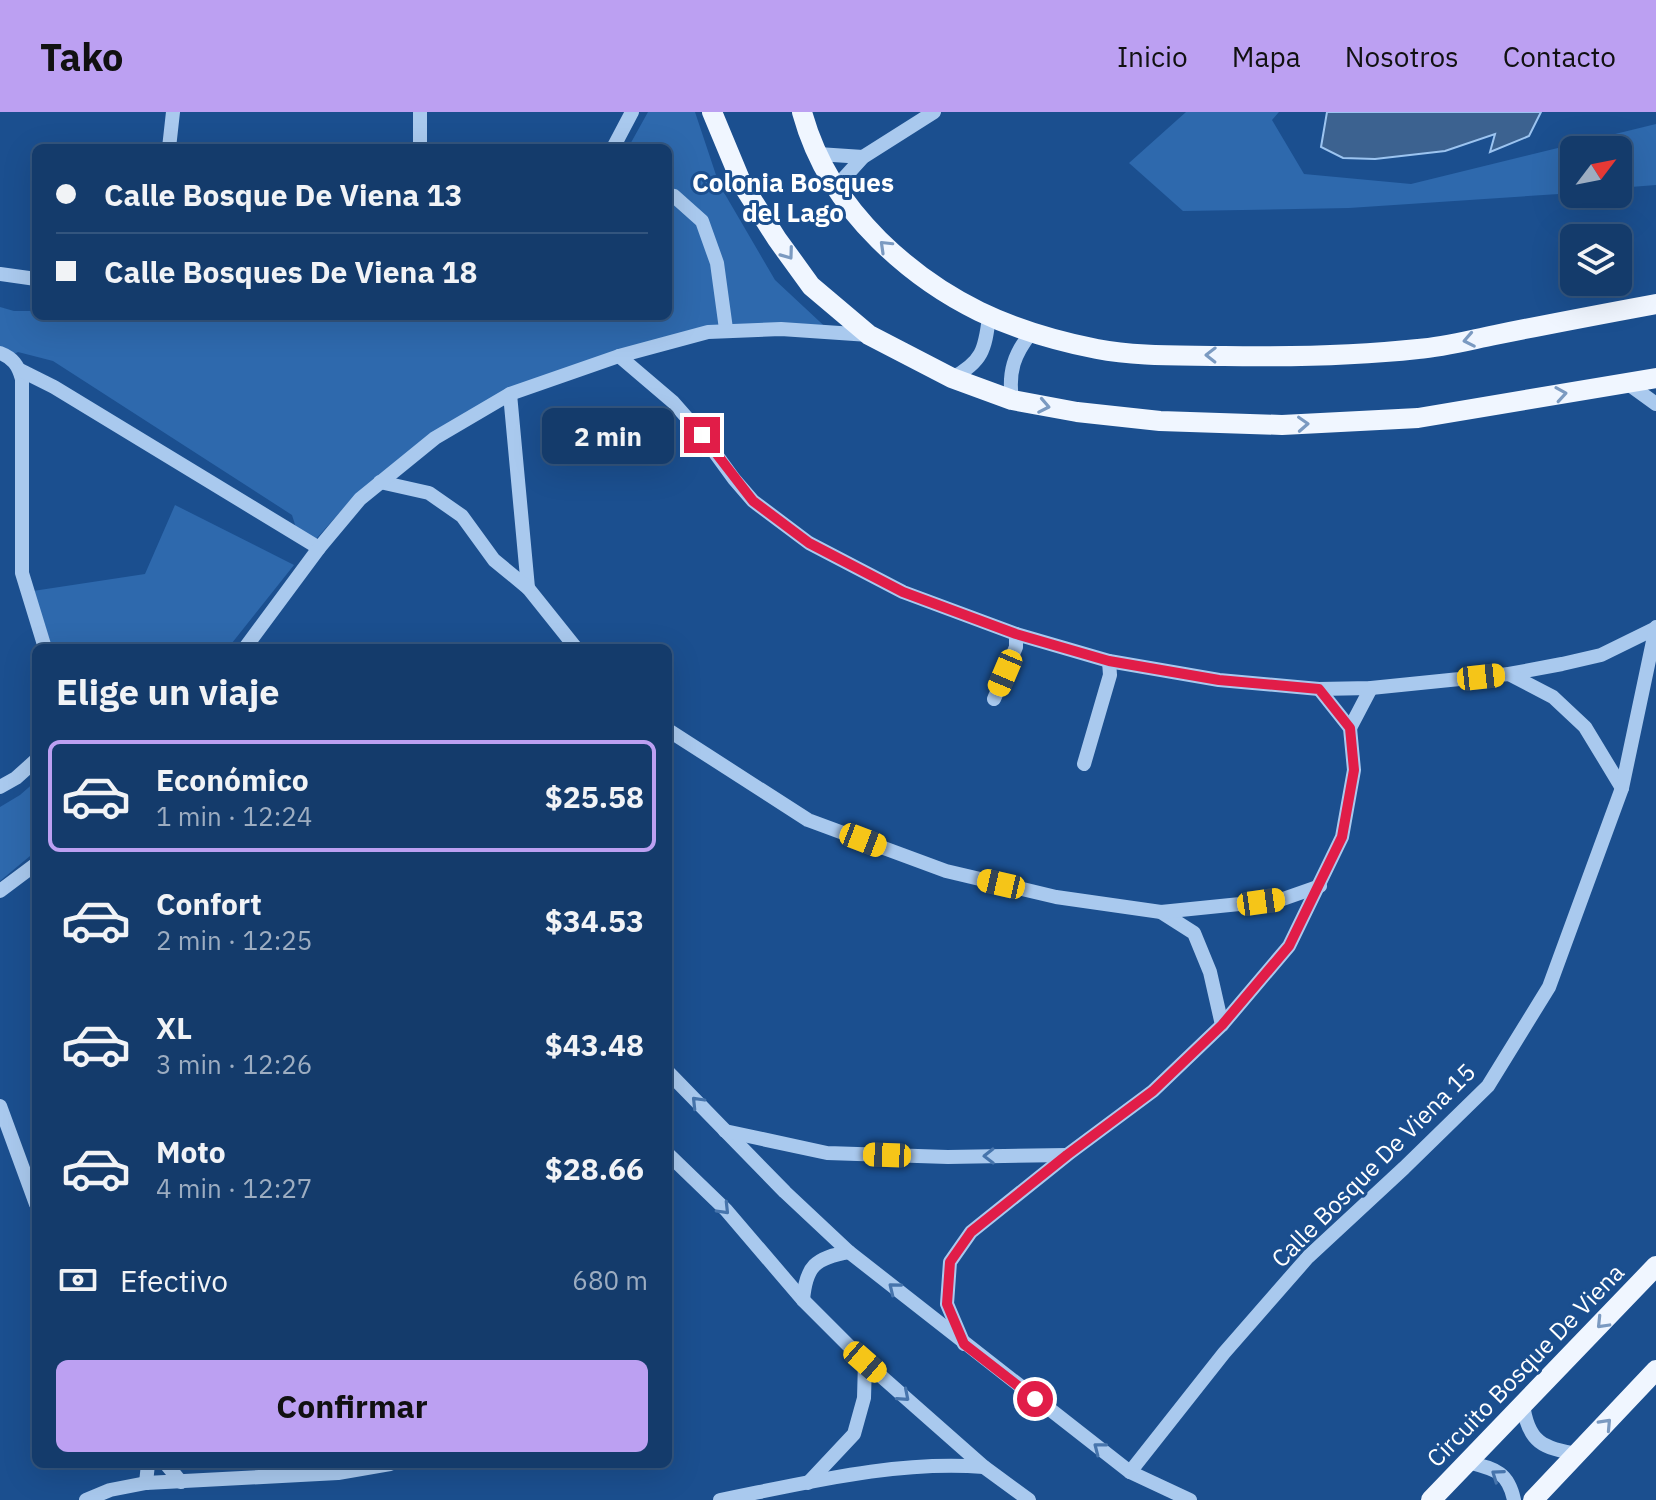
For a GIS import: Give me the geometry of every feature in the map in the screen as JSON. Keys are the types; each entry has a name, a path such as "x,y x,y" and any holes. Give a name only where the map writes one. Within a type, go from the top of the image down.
{"main road":[{"path":"712,112 742,184 811,286 869,335 952,378 1012,400 1077,412 1160,421 1282,425 1418,418 1656,378"},
{"path":"802,112 807,131 835,188 851,212 894,255 945,295 989,317 1031,333 1100,349 1284,357 1420,349 1656,304"},
{"name":"Circuito Bosque De Viena","path":"1431,1500 1656,1266"},
{"path":"1533,1500 1656,1370"}],"street":[{"path":"169,144 173,112"},
{"path":"420,112 420,144"},
{"path":"615,144 632,112"},
{"path":"835,188 863,157 934,112"},
{"path":"818,154 863,157"},
{"path":"672,196 702,221 717,263 726,329"},
{"path":"0,274 32,278"},
{"path":"952,378 972,367 982,353 989,317"},
{"path":"248,644 319,548 360,499 435,438 510,394 619,356 726,329 869,335"},
{"path":"1012,400 1012,366 1020,347 1031,333"},
{"path":"0,353 10,357 20,370 54,387 319,548"},
{"path":"619,356 673,402 753,501 809,543 903,592 1016,634 1109,661 1219,680 1319,689 1371,688 1509,674 1601,655 1656,628"},
{"path":"20,370 22,573 44,644"},
{"path":"1627,383 1656,407"},
{"path":"510,394 528,588"},
{"path":"380,482 429,493 462,516 494,560 528,588 573,644"},
{"name":"Calle Bosque De Viena 15","path":"1130,1472 1224,1353 1308,1257 1488,1086 1549,987 1622,788 1656,628"},
{"path":"994,699 1016,647 1016,634"},
{"path":"1084,764 1110,675 1109,661"},
{"path":"1509,674 1553,697 1585,727 1622,788"},
{"path":"1350,728 1371,688"},
{"path":"964,1344 947,1304 950,1262 971,1232 1153,1091 1222,1025 1289,946 1342,837 1354,770 1350,728 1319,689"},
{"path":"672,733 808,820 946,871 1056,897 1161,912 1280,900 1320,886"},
{"path":"0,787 32,764"},
{"path":"0,891 32,867"},
{"path":"1161,912 1194,933 1210,972 1222,1025"},
{"path":"672,1078 849,1252 1130,1472 1190,1500"},
{"path":"0,1106 32,1193"},
{"path":"725,1131 827,1153 948,1157 1067,1155"},
{"path":"672,1158 726,1210 803,1300 865,1362 984,1467 1029,1500"},
{"path":"803,1300 805,1278 815,1262 849,1252"},
{"path":"808,1483 854,1434 864,1398 865,1362"},
{"path":"1523,1404 1525,1422 1534,1437 1549,1449 1578,1454"},
{"path":"1468,1462 1502,1474 1511,1487 1514,1500"},
{"path":"720,1500 942,1463 984,1467"},
{"path":"146,1483 148,1468"},
{"path":"169,1468 181,1482"},
{"path":"86,1500 110,1490 146,1483 338,1473 367,1468"}],"shaded area":[{"path":"648,112 695,112 719,184 775,280 834,335 726,325 466,412 349,502 316,539 297,531 292,515 53,361 18,352 8,357 0,355 0,307 32,311 32,320 672,320 672,144 630,144"},
{"path":"1186,112 1279,112 1272,120 1304,174 1411,184 1560,148 1560,194 1349,208 1183,211 1129,163"},
{"path":"1327,112 1541,112 1529,136 1490,152 1495,134 1445,151 1375,159 1343,158 1321,147"},
{"path":"1656,124 1656,185 1632,187 1632,136 1607,136"},
{"path":"175,505 294,565 231,644 51,644 33,591 145,574"},
{"path":"32,784 32,854 0,881 0,807"}],"district":[{"name":"Colonia Bosques del Lago","path":"793,197"}],"route":[{"path":"702,435 753,501 809,543 903,592 1016,634 1109,661 1219,680 1319,689 1350,728 1354,770 1342,837 1289,946 1222,1025 1153,1091 971,1232 950,1262 947,1304 964,1344 1035,1399"}]}
